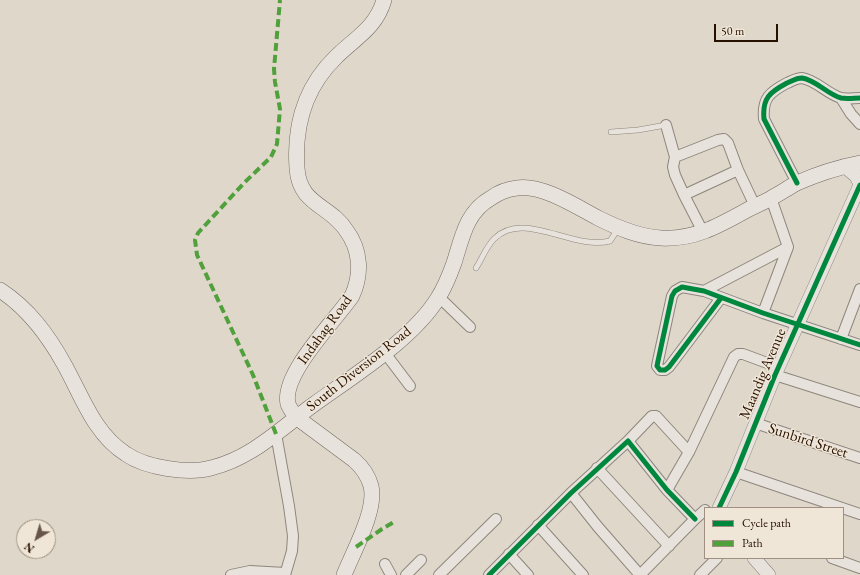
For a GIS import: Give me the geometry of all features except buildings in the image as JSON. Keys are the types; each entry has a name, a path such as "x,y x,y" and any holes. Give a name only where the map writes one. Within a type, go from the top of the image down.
{"main road":[{"name":"Indahag Road","path":"296,417 290,409 288,397 288,391 295,372 309,351 352,296 357,285 359,273 356,250 346,229 309,198 299,182 297,176 296,159 300,120 308,96 316,81 336,56 375,21 381,11 384,0"},
{"name":"South Diversion Road","path":"0,290 23,307 44,332 65,365 92,417 114,444 127,455 165,468 188,471 210,469 242,457 262,445 296,417 385,353 420,321 439,297 454,264 464,231 474,212 491,197 516,188 525,188 548,193 619,228 657,238 679,238 703,232 772,198 797,183 844,166 860,163"},
{"path":"296,417 354,460 362,468 371,487 370,507 367,520 344,575"}],"street":[{"path":"797,183 764,119 763,110 768,96 773,90 795,79 802,78 841,98 860,98"},
{"path":"841,98 851,114 860,124"},
{"path":"666,125 675,157 673,167 675,175 703,232"},
{"path":"675,157 724,139 728,143 738,170 755,206"},
{"name":"Maandig Avenue","path":"719,507 736,472 776,371 860,184 856,176 844,166"},
{"path":"684,195 738,170"},
{"path":"763,312 788,247 772,198"},
{"path":"704,291 788,247"},
{"path":"721,298 669,367 665,370 660,370 657,366 672,296 678,288 686,287 704,291 860,345"},
{"path":"841,339 860,291"},
{"path":"439,297 470,327"},
{"path":"385,353 410,386"},
{"path":"667,490 689,452 734,356 738,354 743,354 776,371 860,402"},
{"path":"489,575 538,525 597,468 628,441 652,416 656,416 689,452"},
{"name":"Sunbird Street","path":"755,423 860,458"},
{"path":"231,575 250,571 285,574 292,551 293,536 276,434"},
{"path":"628,441 667,490 695,519"},
{"path":"597,468 668,546"},
{"path":"736,472 839,507"},
{"path":"571,493 598,527 640,575 704,511"},
{"path":"844,509 860,514"},
{"path":"439,575 496,519"},
{"path":"538,525 583,575"},
{"path":"509,554 528,575"},
{"path":"700,575 716,559"},
{"path":"755,559 769,575"},
{"path":"835,559 860,568"},
{"path":"406,575 421,560"},
{"path":"385,564 391,575"}],"lane":[{"path":"611,132 638,130 666,125"},
{"path":"476,268 488,246 495,238 514,228 524,227 591,243 602,243 610,241 619,228"}],"marked path":[{"path":"276,434 253,375 197,255 195,240 198,233 244,183 271,157 277,144 280,109 274,69 280,0"},
{"path":"356,547 394,522"}],"cycle path":[{"path":"797,183 764,119 764,106 768,96 781,86 798,78 802,78 812,81 841,98 860,98"},
{"path":"719,507 736,472 775,375 860,185"},
{"path":"721,298 669,367 665,370 660,370 657,366 672,296 675,291 682,287 704,291 763,313 860,345"},
{"path":"489,575 571,493 628,441 667,490 695,519"}]}
